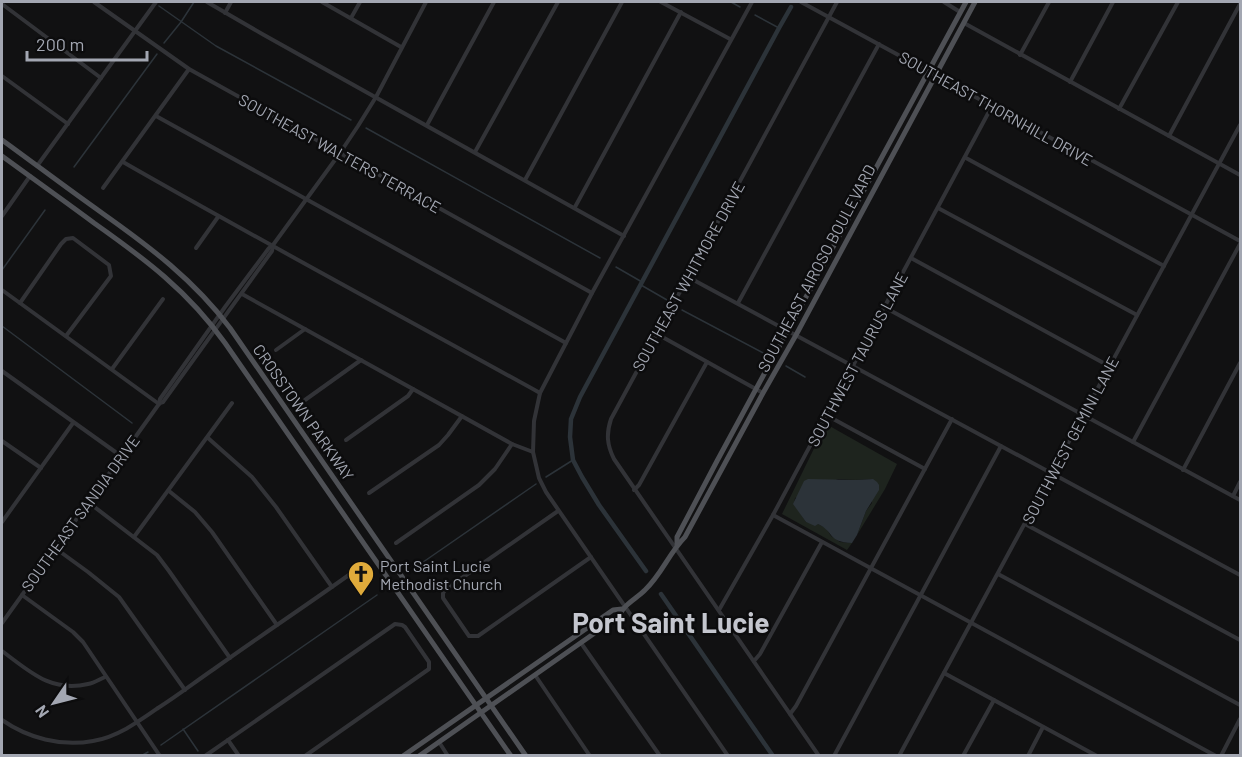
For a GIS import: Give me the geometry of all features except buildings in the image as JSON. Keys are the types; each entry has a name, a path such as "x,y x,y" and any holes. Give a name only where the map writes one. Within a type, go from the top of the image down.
{"main road":[{"name":"SOUTHEAST AIROSO BOULEVARD","path":"676,546 677,537 755,389 966,2"},
{"name":"SOUTHEAST AIROSO BOULEVARD","path":"419,756 619,616 623,608 646,590 658,576 676,546 685,537 975,2"},
{"name":"CROSSTOWN PARKWAY","path":"2,140 166,260 194,286 221,317 526,756"},
{"name":"CROSSTOWN PARKWAY","path":"2,156 162,273 214,328 511,756"},
{"name":"SOUTHEAST AIROSO BOULEVARD","path":"403,756 613,610 623,608"}],"street":[{"name":"SOUTHEAST WALTERS TERRACE","path":"93,2 189,69 592,293"},
{"path":"37,166 156,2"},
{"path":"207,2 624,236"},
{"path":"225,13 231,2"},
{"path":"322,2 401,47"},
{"path":"351,18 360,2"},
{"name":"SOUTHEAST SANDIA DRIVE","path":"2,623 159,404 160,399 340,153 376,97 426,2"},
{"path":"427,125 494,2"},
{"path":"475,152 558,2"},
{"path":"525,180 622,2"},
{"path":"661,2 730,39"},
{"path":"728,756 623,608 591,557 558,511 539,478 533,452 534,421 540,393 592,293 752,2"},
{"name":"SOUTHEAST THORNHILL DRIVE","path":"801,2 1240,242"},
{"name":"SOUTHEAST WHITMORE DRIVE","path":"819,756 676,546 634,490 609,448 608,429 611,418 837,2"},
{"path":"944,2 960,12"},
{"path":"1020,55 1049,2"},
{"path":"1070,82 1113,2"},
{"path":"1119,109 1178,2"},
{"path":"2,4 101,78"},
{"path":"1169,136 1240,4"},
{"path":"575,207 681,12"},
{"path":"963,23 1240,175"},
{"path":"738,303 879,44"},
{"path":"103,188 189,69"},
{"path":"2,76 68,124"},
{"name":"SOUTHWEST TAURUS LANE","path":"719,610 773,515 993,106"},
{"path":"156,116 566,343"},
{"name":"SOUTHWEST GEMINI LANE","path":"899,756 1240,125"},
{"path":"966,158 1164,266"},
{"path":"123,162 540,393"},
{"path":"2,216 30,176"},
{"path":"938,207 1137,315"},
{"path":"196,248 219,217"},
{"path":"20,303 61,244 66,239 73,238 109,265 111,276 66,336"},
{"path":"1133,442 1240,242"},
{"name":"SOUTHEAST SANDIA DRIVE","path":"221,317 242,294 272,251 273,246"},
{"path":"911,258 1109,366"},
{"path":"688,277 1240,575"},
{"path":"2,290 159,404"},
{"path":"242,294 512,444 533,452"},
{"path":"112,369 163,299"},
{"path":"884,307 1240,501"},
{"path":"276,350 305,329"},
{"path":"657,334 763,393"},
{"path":"304,400 361,360"},
{"path":"634,490 639,485 707,362"},
{"path":"1183,470 1240,363"},
{"path":"2,371 121,456"},
{"path":"346,440 408,396 413,389"},
{"path":"134,537 232,404"},
{"path":"826,415 925,469"},
{"path":"369,493 439,445 462,416"},
{"path":"790,714 952,419"},
{"path":"2,522 73,423"},
{"path":"208,438 252,477 332,587"},
{"path":"2,441 40,468"},
{"path":"396,543 479,485 495,469 512,444"},
{"path":"834,756 1001,446"},
{"path":"1233,496 1240,482"},
{"path":"169,490 195,512 212,532 277,625"},
{"path":"88,502 157,555 230,658"},
{"path":"558,511 443,593 443,598 469,636 478,636 591,557"},
{"path":"773,515 1216,756"},
{"path":"1025,524 1240,640"},
{"path":"754,661 822,542"},
{"path":"55,548 118,597 185,690"},
{"path":"2,720 23,733 48,741 71,743 113,736 185,690 353,572"},
{"path":"998,574 1240,705"},
{"path":"22,595 74,632 83,642 160,756"},
{"path":"205,756 395,624 405,627 429,662 429,669 305,756"},
{"path":"581,643 660,756"},
{"path":"2,651 50,684 68,686 88,684 105,677"},
{"path":"944,673 1094,755"},
{"path":"535,675 590,756"},
{"path":"963,756 994,700"},
{"path":"1221,756 1240,719"},
{"path":"1028,756 1044,727"},
{"path":"228,740 239,756"},
{"path":"439,742 448,756"}],"shaded area":[{"path":"826,424 897,464 885,489 857,535 866,511 872,503 872,479 838,479 795,498 794,504 806,522 826,528 831,536 840,542 852,543 847,550 782,514"},
{"path":"808,479 873,479 877,482 879,490 866,511 852,543 839,541 818,524 815,526 806,522 793,504 804,481"}],"waterway":[{"path":"164,43 194,2"},
{"path":"731,2 740,7"},
{"path":"159,6 216,46 351,120"},
{"path":"646,571 599,505 573,460 570,437 571,419 580,397 791,7"},
{"path":"755,15 779,28"},
{"path":"74,167 157,54"},
{"path":"366,128 600,258"},
{"path":"2,270 45,210"},
{"path":"616,267 642,282"},
{"path":"641,285 667,300"},
{"path":"682,310 767,355"},
{"path":"2,326 132,423"},
{"path":"786,366 805,377"},
{"path":"546,477 573,460"},
{"path":"416,567 536,484"},
{"path":"661,594 773,756"},
{"path":"161,745 377,595"},
{"path":"183,729 198,751"},
{"path":"141,756 148,752"}],"place":[{"name":"Port Saint Lucie Methodist Church","path":"361,597"}],"district":[{"name":"Port Saint Lucie","path":"671,622"}]}
